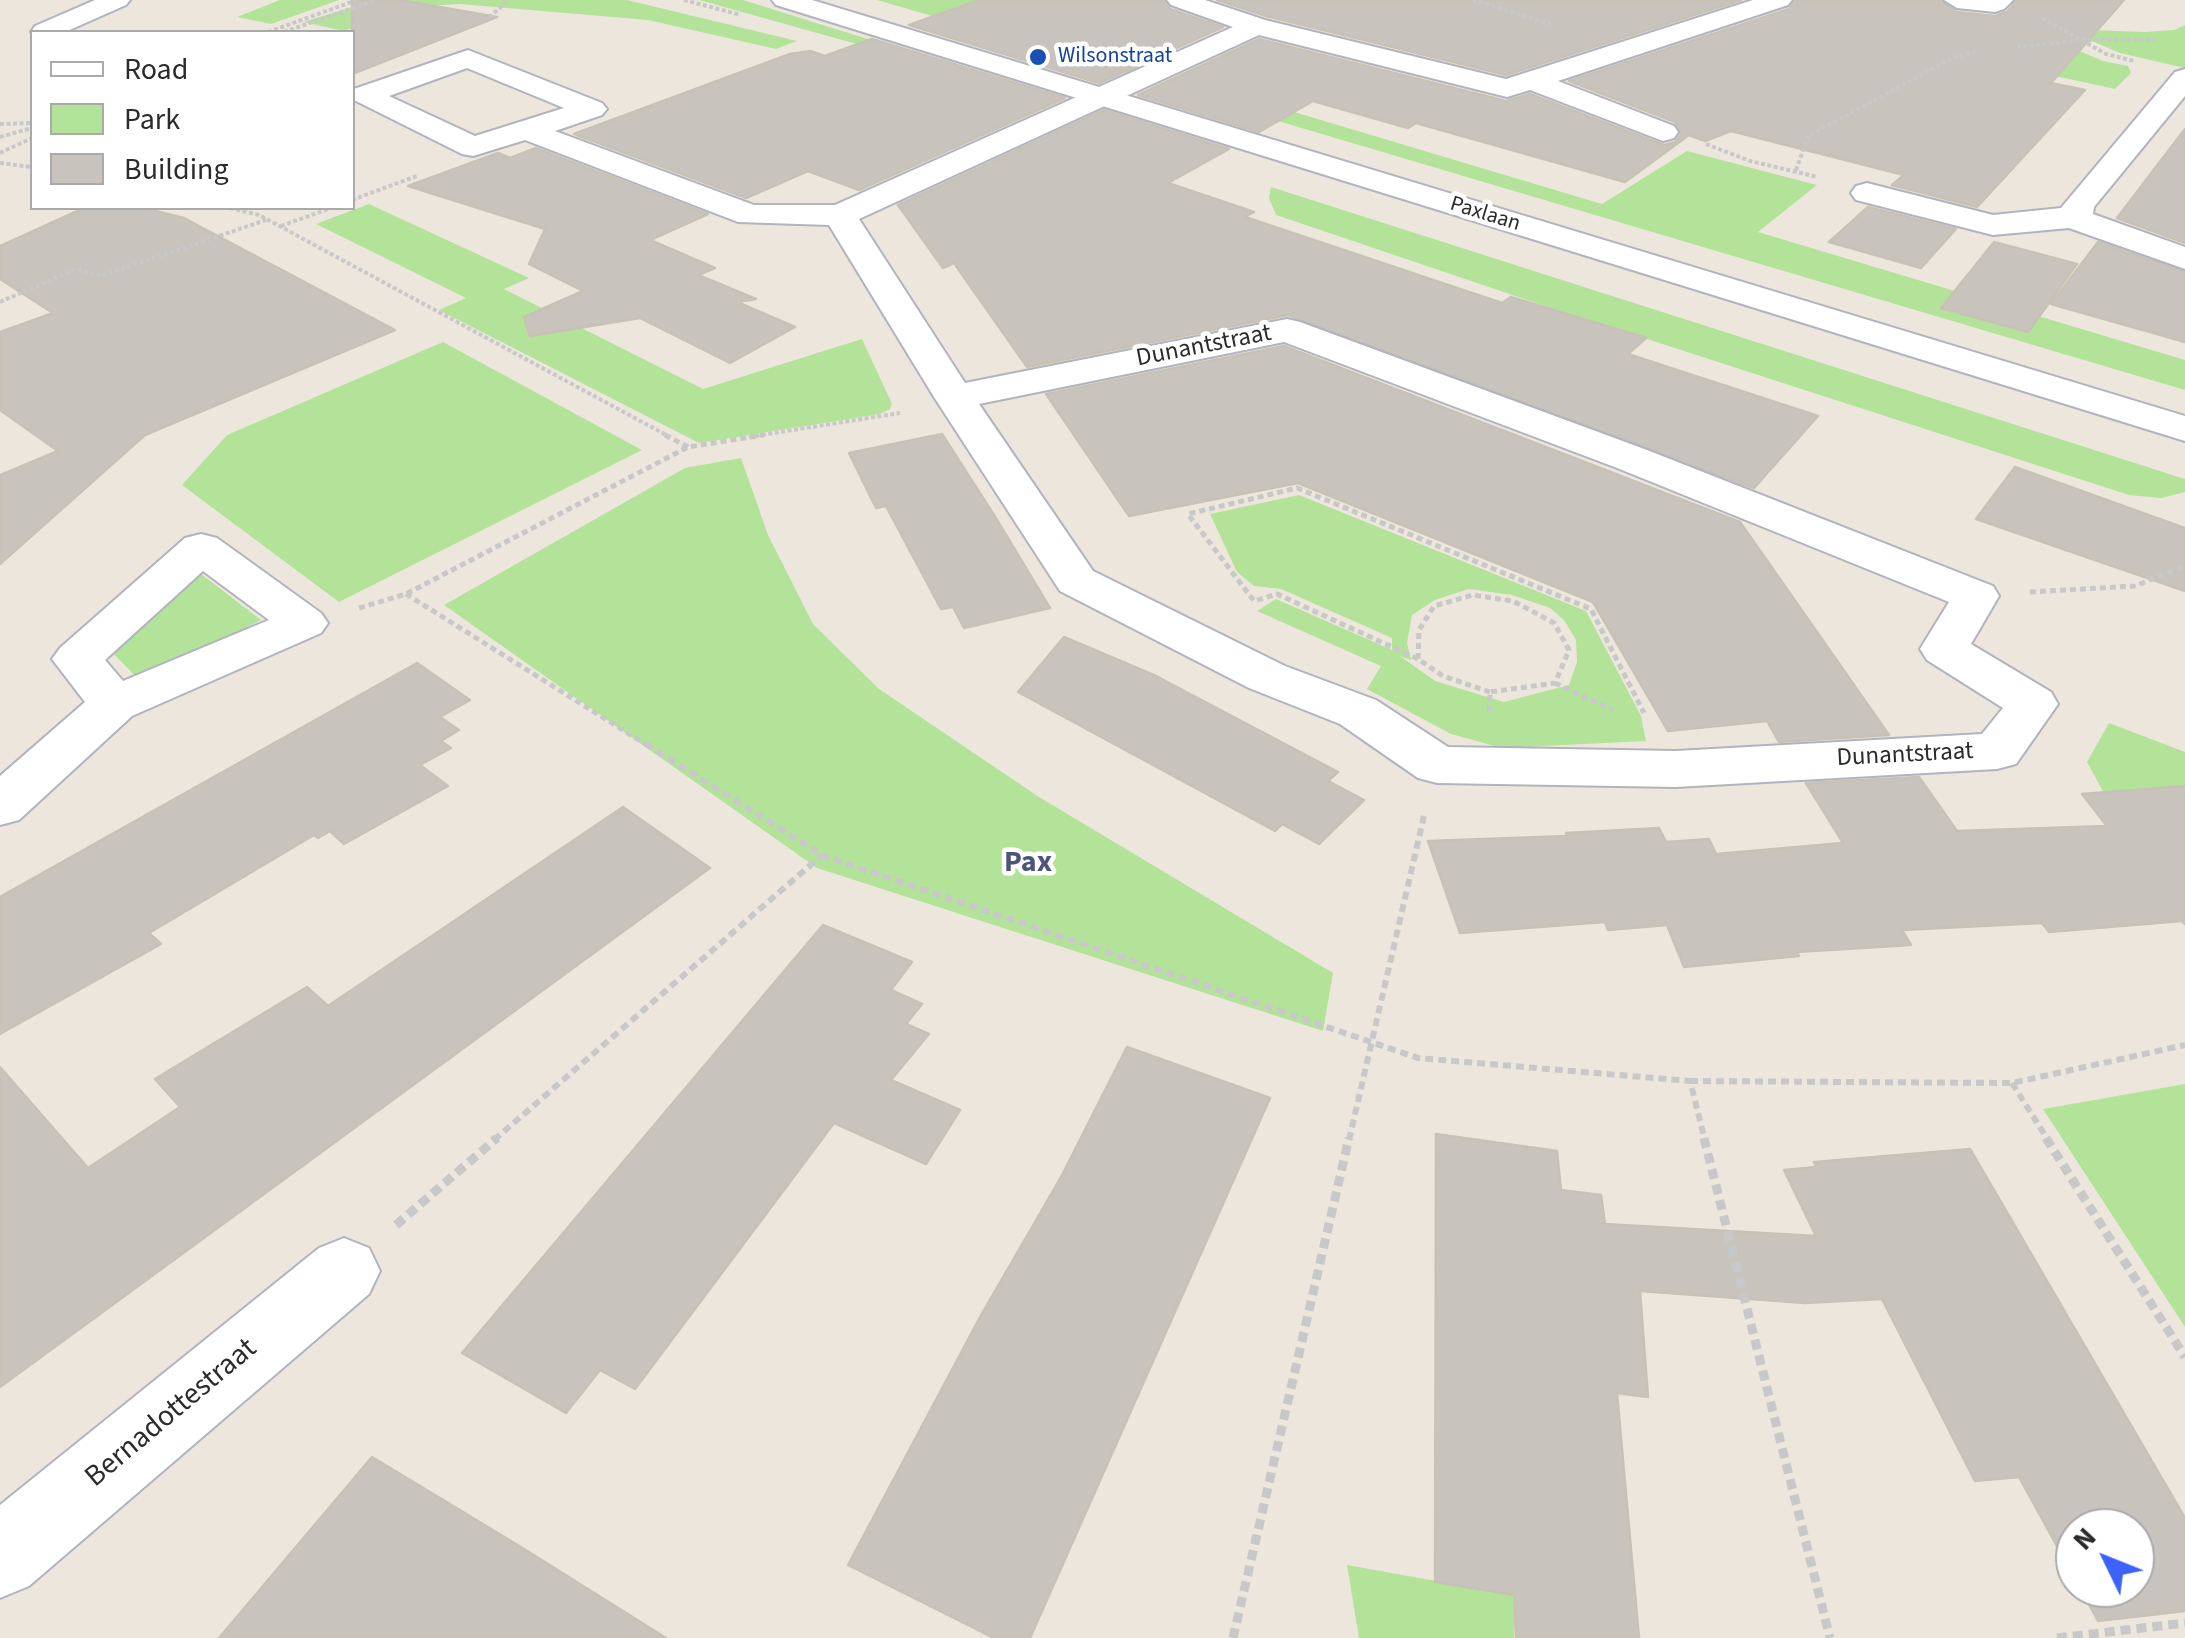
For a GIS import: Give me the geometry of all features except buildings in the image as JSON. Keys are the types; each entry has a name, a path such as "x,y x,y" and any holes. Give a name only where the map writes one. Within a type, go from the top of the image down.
{"street":[{"path":"49,30 117,0"},
{"name":"Paxlaan","path":"785,0 2185,429"},
{"path":"1180,0 1256,26 1507,88 1780,0"},
{"path":"1957,0 1997,2"},
{"path":"530,132 592,108 468,58 364,96 472,147 530,132 750,215 840,215 1256,26"},
{"path":"2076,217 2078,206 2184,78"},
{"path":"1530,80 1663,132"},
{"path":"1867,193 1992,226 2076,217 2088,226 2185,259"},
{"path":"840,215 1076,581 1267,676 1358,712 1436,765"},
{"name":"Dunantstraat","path":"954,397 1287,330 1632,458 1976,596 1944,649 2032,704 1997,751 1676,769 1436,765"},
{"path":"114,704 77,659 200,548 304,624"},
{"path":"0,806 114,704 304,624"},
{"name":"Bernadottestraat","path":"0,1556 344,1270"}],"path":[{"path":"274,30 356,0"},
{"path":"290,30 376,0"},
{"path":"1997,2 2040,17 2106,54 2184,78"},
{"path":"2016,47 2082,40 2170,40"},
{"path":"1796,170 1808,136 1955,57 1982,50"},
{"path":"0,124 30,125"},
{"path":"0,137 30,126"},
{"path":"1663,132 1867,193"},
{"path":"0,153 30,139"},
{"path":"0,163 30,168"},
{"path":"237,210 268,219 688,446"},
{"path":"280,226 325,210"},
{"path":"0,302 76,269 101,276 268,219"},
{"path":"304,624 406,594 688,446 910,412 954,397"},
{"path":"1620,714 1556,683 1490,692 1443,676 1418,659 1277,594 1254,601 1188,514 1297,488 1591,609 1653,730"},
{"path":"1976,596 2135,586 2185,566"},
{"path":"406,594 822,855 1418,1058 1690,1081 2012,1083 2185,1045"},
{"path":"1418,659 1419,630 1434,606 1473,595 1513,602 1554,622 1569,650 1556,683"},
{"path":"1233,1638 1436,765 1489,711 1490,692"},
{"path":"344,1270 822,855"},
{"path":"1690,1081 1830,1638"},
{"path":"2012,1083 2185,1357"},
{"path":"2057,1638 2185,1623"}],"green space":[{"path":"280,0 339,0 271,24 237,17"},
{"path":"376,0 627,0 797,41 776,49 648,20 460,4 407,7 347,30 303,22"},
{"path":"699,0 743,0 941,62 932,65"},
{"path":"877,0 974,0 1161,57 1128,73"},
{"path":"1900,5 1999,17 2103,61 2128,66 2131,73 2115,89 1977,59"},
{"path":"2185,25 2185,68 2120,53 2063,29 2145,32 2174,30"},
{"path":"1177,77 1602,204 1687,151 1817,185 1758,232 2185,360 2185,390 1160,86"},
{"path":"1271,187 2185,479 2185,492 2161,498 2129,495 1545,306 1276,215 1269,198"},
{"path":"369,204 529,278 504,289 703,389 862,339 892,404 880,414 699,443 439,310 466,298 316,224"},
{"path":"443,342 642,450 339,602 182,485 227,435"},
{"path":"741,458 768,535 813,624 879,689 1039,797 1333,973 1323,1031 817,868 444,605 685,468"},
{"path":"1299,495 1586,611 1641,716 1646,741 1502,748 1451,734 1367,689 1381,666 1257,611 1276,599 1392,650 1392,638 1281,589 1254,586 1237,572 1210,514","holes":["1469,589 1512,595 1550,608 1564,620 1576,640 1577,662 1569,685 1504,702 1435,681 1400,656 1411,660 1407,643 1412,615 1435,600"]},
{"path":"201,574 261,620 140,681 110,650"},
{"path":"2109,723 2185,752 2185,836 2106,797 2087,762"},
{"path":"2185,1084 2185,1327 2043,1109"},
{"path":"1347,1565 1514,1595 1514,1638 1359,1638"}],"place":[{"name":"Wilsonstraat","path":"1038,57"}],"district":[{"name":"Pax","path":"1028,864"}]}
